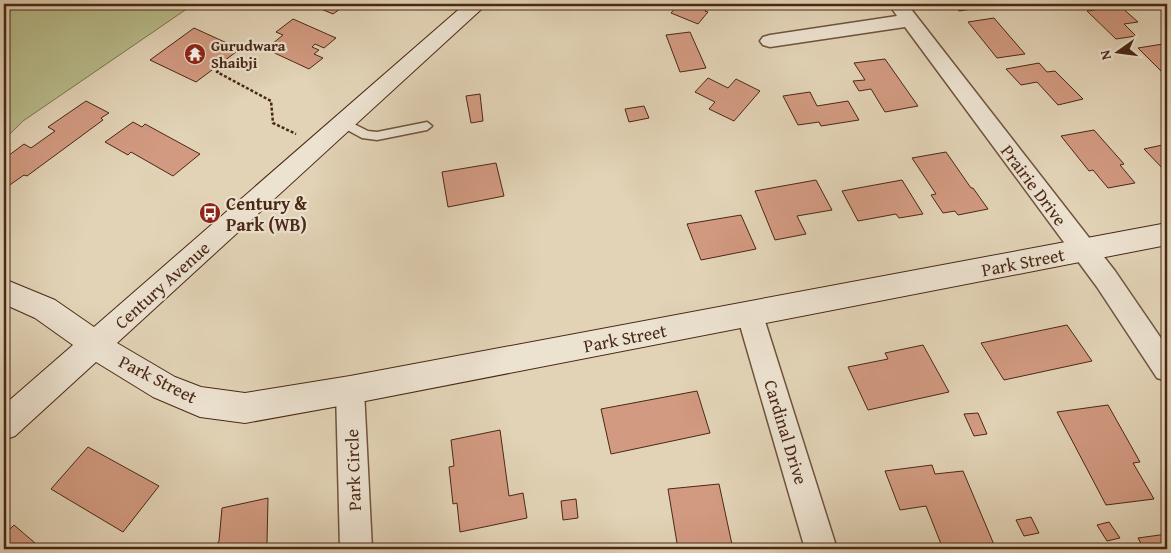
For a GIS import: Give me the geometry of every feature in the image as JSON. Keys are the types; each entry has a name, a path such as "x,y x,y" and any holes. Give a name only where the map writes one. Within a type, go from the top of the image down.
{"street":[{"name":"Century Avenue","path":"4,425 344,123 472,5"},
{"path":"770,41 904,12"},
{"name":"Prairie Drive","path":"904,12 1106,279 1167,369"},
{"name":"Park Street","path":"4,291 45,309 95,344 164,387 200,402 245,408 350,390 1167,234"},
{"name":"Cardinal Drive","path":"750,314 821,549"},
{"name":"Park Circle","path":"350,390 356,549"}],"lane":[{"path":"344,123 366,135 376,136 428,126"}],"path":[{"path":"102,4 101,7 105,9 115,4"},
{"path":"230,60 217,72 271,101 273,124 296,135"}],"green space":[{"path":"4,4 194,4 23,121 4,140"}],"building":[{"path":"309,4 347,4 333,14"},
{"path":"679,4 711,4 705,11 708,12 698,24 671,13"},
{"path":"953,4 1004,4 959,11"},
{"path":"1120,6 1138,22 1124,24 1136,36 1116,39 1087,11"},
{"path":"994,18 1025,54 997,58 968,22"},
{"path":"293,19 336,38 324,48 315,44 312,47 319,50 314,54 323,58 309,69 266,49 283,35 276,32"},
{"name":"Gurudwara Shaibji","path":"194,28 240,49 196,82 150,60"},
{"path":"690,32 706,68 680,72 666,35"},
{"path":"1163,44 1167,48 1167,77 1138,48"},
{"path":"885,59 918,106 885,112 871,89 859,91 853,81 865,80 854,63"},
{"path":"1039,63 1047,72 1055,71 1083,99 1058,105 1037,82 1021,85 1006,69"},
{"path":"708,78 728,88 736,79 760,91 734,121 709,109 715,102 695,92"},
{"path":"810,92 817,106 848,101 859,120 821,126 819,122 798,125 783,96"},
{"path":"480,94 483,121 471,123 466,96"},
{"path":"86,101 109,113 101,118 103,120 27,176 24,175 4,189 4,159 24,144 31,148 55,131 48,127"},
{"path":"644,106 649,118 629,122 625,109"},
{"path":"133,122 142,127 145,124 200,154 173,176 131,152 128,155 105,142"},
{"path":"1094,130 1124,164 1120,165 1135,183 1108,188 1093,170 1089,171 1061,136"},
{"path":"1167,144 1167,172 1166,172 1144,149"},
{"path":"946,152 988,209 958,215 955,211 943,213 931,195 936,194 912,158"},
{"path":"496,163 504,196 448,207 442,172"},
{"path":"816,180 832,210 797,216 806,234 775,240 755,191"},
{"path":"902,180 923,214 899,218 896,214 858,221 842,191"},
{"path":"741,215 756,249 701,260 687,224"},
{"path":"1067,325 1092,361 1004,380 981,343"},
{"path":"923,345 949,392 868,410 848,367 888,359 885,353"},
{"path":"697,391 710,433 611,454 601,409"},
{"path":"1108,405 1140,462 1133,463 1154,499 1106,505 1057,412"},
{"path":"978,413 987,434 974,436 964,414"},
{"path":"500,430 509,496 523,493 527,518 460,532 457,503 453,504 449,467 454,466 451,440"},
{"path":"88,447 159,486 123,532 51,489"},
{"path":"932,465 935,474 963,471 995,547 943,549 926,506 900,510 885,471"},
{"path":"719,484 733,549 678,549 668,489"},
{"path":"268,498 267,543 264,549 214,549 219,541 222,508"},
{"path":"576,499 578,518 563,520 561,501"},
{"path":"1031,517 1039,533 1024,536 1016,520"},
{"path":"1109,522 1120,538 1107,541 1097,525"},
{"path":"14,525 42,549 4,549 4,535"},
{"path":"1167,534 1167,549 1144,549 1138,538"}],"place":[{"name":"Gurudwara Shaibji","path":"195,54"},
{"name":"Century & Park (WB)","path":"210,213"}]}
